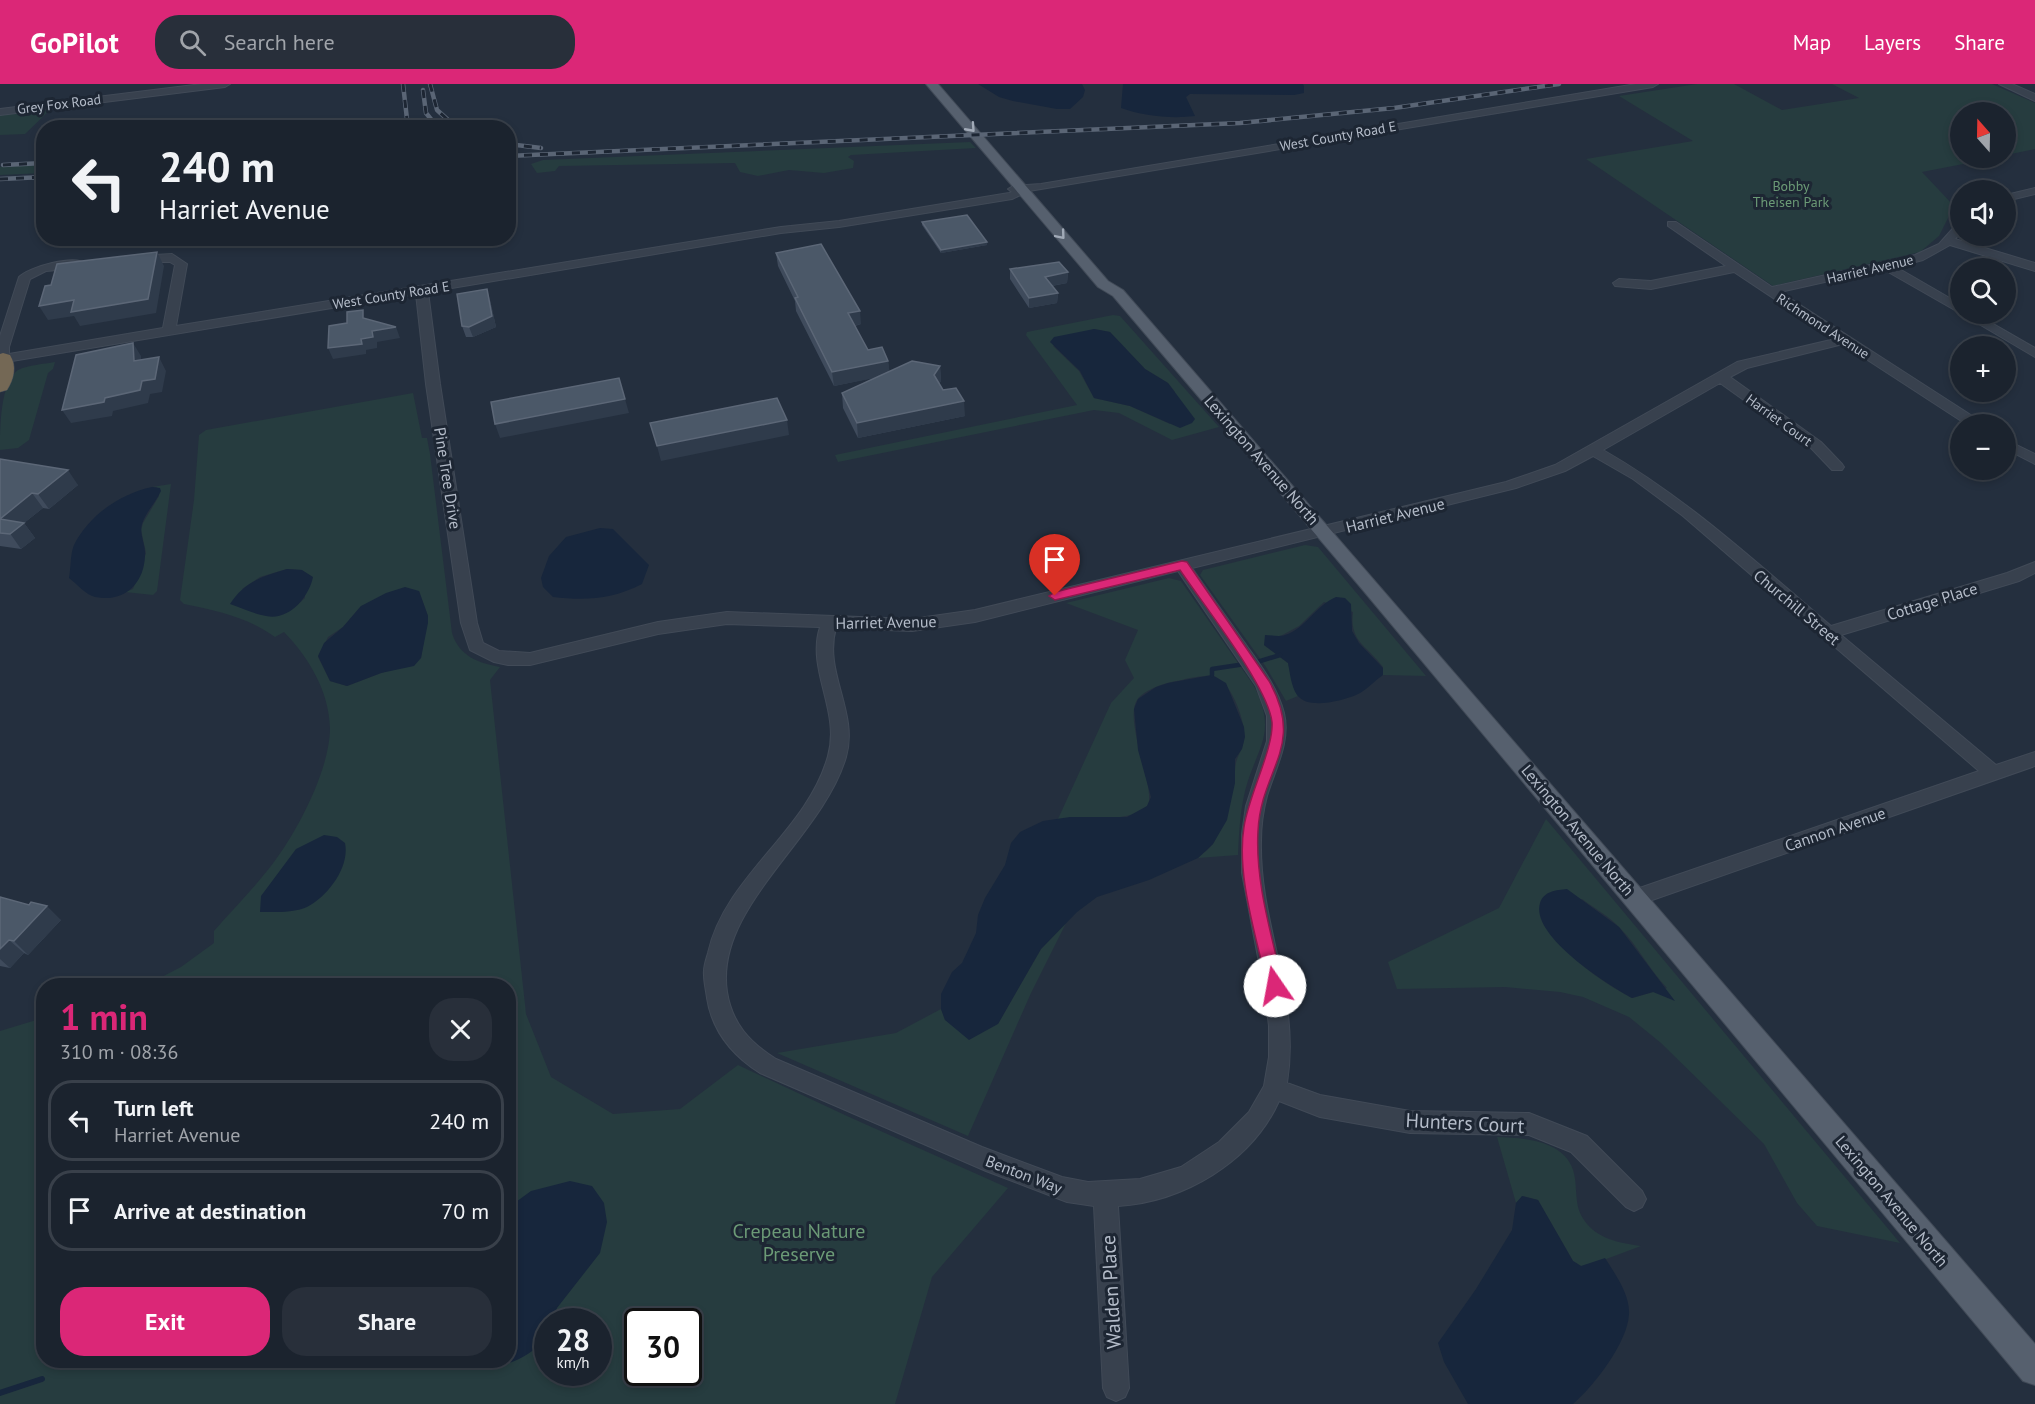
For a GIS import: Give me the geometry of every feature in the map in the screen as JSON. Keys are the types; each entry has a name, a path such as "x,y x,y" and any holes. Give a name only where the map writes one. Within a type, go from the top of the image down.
{"highway":[{"path":"0,386 5,370 1,360"}],"main road":[{"name":"Lexington Avenue North","path":"932,84 1103,284 1118,293 1323,531 2035,1370"},
{"path":"1029,174 1054,203"},
{"name":"Lexington Avenue North","path":"1092,248 1118,281 1118,293"}],"street":[{"name":"Grey Fox Road","path":"0,112 225,84"},
{"name":"West County Road E","path":"1,360 782,230 839,224 1012,196 1024,190 1653,84"},
{"path":"2004,84 2035,98"},
{"path":"2016,196 2035,191"},
{"name":"Richmond Avenue","path":"1672,224 1735,268 1960,414"},
{"name":"Harriet Avenue","path":"1770,291 1926,255 1950,239"},
{"path":"1948,241 2035,267"},
{"path":"124,261 172,258 181,264 169,331"},
{"path":"1,360 3,346 25,278 43,268 89,264"},
{"path":"1886,266 1950,303"},
{"path":"1619,283 1651,285 1735,268"},
{"name":"Pine Tree Drive","path":"422,290 433,384 469,623 476,646 494,656"},
{"path":"1985,324 2035,353"},
{"name":"Harriet Avenue","path":"494,656 508,659 530,659 658,628 727,618 902,625 943,622 975,616 1511,485 1560,468 1719,376 1757,360 1845,340"},
{"name":"Harriet Court","path":"1719,376 1816,445 1837,467"},
{"name":"Churchill Street","path":"1593,450 1664,494 1994,773"},
{"path":"2016,450 2035,460"},
{"name":"Benton Way","path":"829,623 823,644 823,659 839,714 837,757 831,775 811,810 750,891 719,942 714,961 713,982 723,1021 734,1039 749,1055 768,1066 912,1128 934,1135 972,1154 1071,1192 1105,1196 1132,1193 1187,1178 1234,1144 1262,1113 1274,1089 1279,1072 1280,1017 1254,890 1251,829 1258,797 1278,736 1278,721 1273,701 1264,684 1182,565"},
{"name":"Cottage Place","path":"1828,633 2013,577 2035,567"},
{"name":"Cannon Avenue","path":"1635,898 2035,759"},
{"name":"Hunters Court","path":"1274,1089 1320,1106 1410,1122 1529,1124 1579,1144 1634,1199"},
{"name":"Walden Place","path":"1105,1196 1116,1388"}],"green space":[{"name":"Bobby Theisen Park","path":"1697,84 1734,84 1782,110 1859,98 1832,84 1992,84 2035,103 2035,149 2016,153 2016,102 1950,102 1950,167 1922,172 1950,202 1950,214 1939,236 1920,252 1773,286 1586,159 1693,141 1619,96"},
{"path":"52,108 40,120 36,120 36,123 25,134 0,135 0,115"},
{"path":"970,142 976,148 851,155 848,157 854,161 853,168 824,173 789,170 758,176 740,172 735,163 559,166 555,171 537,173 531,164 543,160"},
{"path":"36,165 36,173 0,175 0,167"},
{"path":"1113,315 1120,316 1219,427 1172,440 1119,413 1094,410 838,462 835,455 1077,405 1026,335 1027,332","holes":["1094,329 1110,332 1145,369 1168,383 1175,392 1170,424 1130,406 1094,398 1079,371 1053,346"]},
{"path":"55,362 53,369 48,373 29,440 18,448 0,450 2,407 12,376 22,368"},
{"name":"Crepeau Nature Preserve","path":"413,393 422,438 427,438 430,454 452,633 464,653 477,661 500,667 490,680 526,1014 551,1077 613,1114 680,1109 738,1065 1008,1188 932,1277 895,1404 0,1404 0,1031 36,1020 36,1368 516,1368 516,978 160,978 181,967 214,943 214,931 267,871 283,849 319,780 329,744 329,714 322,688 302,653 284,632 275,637 254,624 220,612 184,604 180,600 194,500 199,435 206,430","holes":["287,569 302,570 305,598 295,607 281,614 242,589 260,577","419,591 428,616 421,658 347,686 330,681 318,657 328,637 343,627 361,606"]},
{"path":"171,484 157,591 153,595 125,592 133,589 146,553 141,530 159,496 157,487 152,487"},
{"path":"1305,545 1318,547 1426,676 1383,675 1383,667 1357,637 1354,630 1353,612 1324,602 1299,626 1264,645 1288,663 1298,696 1286,701 1266,667 1200,575 1203,570"},
{"path":"1169,578 1181,581 1254,686 1261,702 1265,728 1243,799 1238,855 1198,858 1213,844 1221,826 1231,798 1236,762 1244,738 1243,722 1236,702 1226,685 1213,676 1164,684 1146,692 1137,700 1134,724 1148,787 1147,806 1130,815 1118,817 1058,819 1111,703 1134,678 1125,660 1138,630 1066,603"},
{"path":"1546,819 1900,1243 1817,1226 1797,1203 1764,1144 1661,1043 1629,1017 1583,997 1560,992 1505,987 1397,989 1388,962 1499,908","holes":["1582,899 1620,928 1667,988 1632,998 1606,983 1564,948 1544,925"]},
{"path":"1066,923 1031,993 968,1136 777,1053 896,1033 941,1009 945,1020 998,1024 1041,949"},
{"path":"1497,1137 1534,1141 1556,1149 1572,1166 1579,1210 1589,1226 1609,1239 1641,1246 1593,1264 1581,1266 1573,1261 1538,1200 1523,1196 1516,1203"}],"water":[{"path":"978,84 1082,84 1085,90 1083,97 1070,109 1057,109 999,97"},
{"path":"1123,84 1303,84 1304,93 1294,95 1190,94 1186,97 1195,116 1167,117 1121,108"},
{"path":"1094,329 1110,332 1145,369 1168,383 1195,419 1192,423 1180,428 1130,406 1094,398 1080,371 1050,342 1054,337"},
{"path":"152,487 160,488 161,491 142,524 145,556 141,575 131,589 115,597 95,597 88,594 69,578 74,545 80,534 107,507 128,495"},
{"path":"600,528 613,529 649,565 642,584 599,598 553,597 543,587 541,578 549,556 566,537"},
{"path":"287,569 302,570 313,577 307,592 297,606 290,611 274,617 230,604 235,596 248,585 262,577"},
{"path":"405,587 419,591 428,616 421,658 414,666 381,673 347,686 330,681 318,656 324,643 343,627 361,606 386,593"},
{"path":"1336,597 1345,598 1351,604 1352,631 1359,643 1383,668 1383,675 1363,691 1342,700 1317,703 1302,700 1295,691 1288,663 1264,645 1265,635 1281,636 1292,632 1322,605"},
{"path":"1212,675 1226,683 1244,727 1245,737 1242,749 1235,759 1235,783 1227,820 1213,844 1198,858 1149,880 1097,897 1077,912 1041,949 998,1024 969,1040 945,1020 941,1009 941,994 952,972 962,963 976,933 978,915 985,898 1005,865 1011,843 1020,832 1043,821 1070,817 1127,817 1147,806 1151,797 1138,750 1134,709 1138,699 1156,687 1168,683"},
{"path":"324,835 337,837 345,843 346,852 341,871 330,888 315,902 302,909 260,912 261,896 296,849"},
{"path":"1567,889 1619,927 1675,1001 1653,992 1632,998 1590,971 1558,944 1540,916 1540,903 1547,894"},
{"path":"570,1181 592,1186 604,1203 607,1222 600,1253 557,1308 534,1308 534,1350 516,1360 516,1202 531,1191"},
{"path":"1522,1196 1538,1200 1573,1261 1581,1266 1605,1258 1621,1284 1627,1299 1629,1314 1627,1325 1616,1350 1600,1375 1573,1404 1468,1404 1444,1362 1438,1343 1476,1289 1512,1230 1516,1203"}],"building":[{"path":"967,215 987,242 941,250 922,222"},
{"path":"821,244 860,311 848,313 868,350 882,347 888,361 832,372 795,298 798,297 776,253"},
{"path":"157,252 148,299 71,312 74,300 39,306 45,286 51,285 57,264"},
{"path":"1059,262 1068,272 1045,277 1058,293 1029,298 1010,269"},
{"path":"487,289 492,316 469,327 462,326 457,294"},
{"path":"363,310 363,318 396,327 372,331 373,337 361,339 362,344 328,348 329,326 347,323 347,312"},
{"path":"133,343 134,361 159,357 155,379 142,381 140,390 105,398 104,402 62,410 76,355"},
{"path":"912,361 940,366 934,375 943,390 956,388 964,401 857,423 842,393"},
{"path":"619,378 625,399 495,424 491,402"},
{"path":"777,398 787,420 657,446 650,423"},
{"path":"0,459 68,470 38,494 32,493 0,519"},
{"path":"0,519 24,523 10,534 0,533"},
{"path":"0,897 29,905 31,902 47,906 14,941 9,940 0,949"}],"waterway":[{"path":"1254,663 1280,655"},
{"path":"1212,675 1212,669 1245,664"},
{"path":"0,1393 42,1379"}],"railway":[{"path":"403,84 407,120"},
{"path":"430,84 437,110 448,120"},
{"path":"516,156 1240,123 1394,108 1559,84"},
{"path":"423,90 426,113 432,120"},
{"path":"516,145 541,148"},
{"path":"3,165 36,163"},
{"path":"0,179 36,177"}],"route":[{"path":"1055,596 1182,565 1264,684 1273,701 1278,721 1278,736 1258,797 1251,829 1251,857 1254,890 1275,986"}]}
